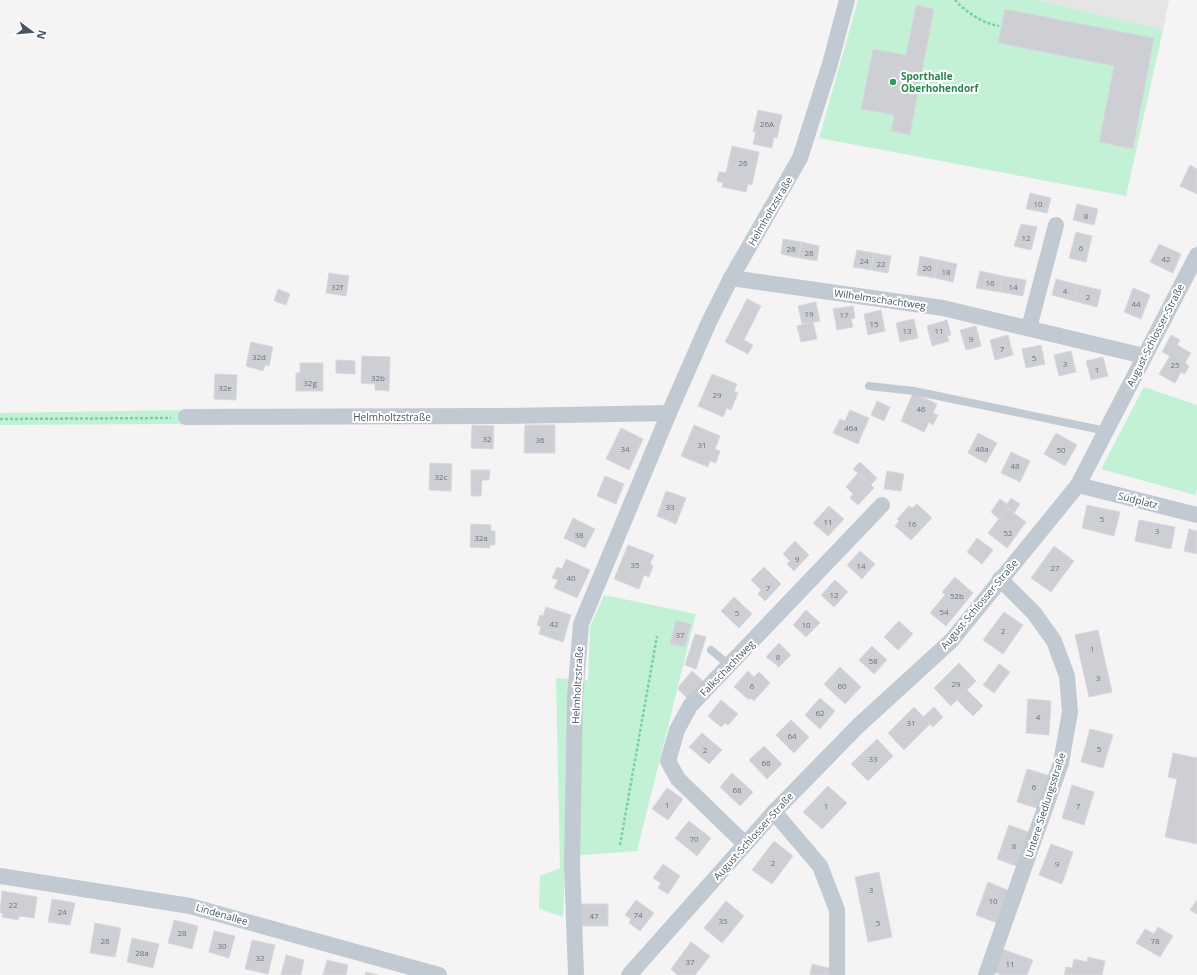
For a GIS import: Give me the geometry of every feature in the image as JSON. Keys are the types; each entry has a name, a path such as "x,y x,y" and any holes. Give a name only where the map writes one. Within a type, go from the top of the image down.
{"street":[{"name":"Helmholtzstraße","path":"576,975 572,865 575,698 581,624 709,322 731,278 800,158 830,64 847,0"},
{"path":"1029,328 1056,225"},
{"name":"August-Schlosser-Straße","path":"629,975 774,812 858,726 951,641 1078,485 1144,356 1193,275 1197,255"},
{"name":"Wilhelmschachtweg","path":"731,278 943,308 1144,356"},
{"name":"Helmholtzstraße","path":"186,417 669,414"},
{"name":"Südplatz","path":"1078,485 1197,515"},
{"name":"Falkschachtweg","path":"745,844 678,779 668,761 677,730 690,706 882,505"},
{"name":"Untere Siedlungsstraße","path":"986,975 1061,763 1070,712 1067,676 1054,641 1034,613 1000,580"},
{"path":"774,812 820,866 837,910 837,975"},
{"name":"Lindenallee","path":"0,876 190,906 439,975"}],"lane":[{"path":"869,386 914,391 1106,431"},
{"path":"711,650 729,665"}],"path":[{"path":"955,0 963,9 990,24 999,26"},
{"path":"0,419 186,417"},
{"path":"620,845 657,636"}],"shaded area":[{"path":"1038,0 1169,0 1163,30"}],"green space":[{"path":"858,0 1038,0 1163,30 1126,196 819,138"},
{"path":"1144,387 1197,405 1197,489 1195,495 1101,469"},
{"path":"185,410 185,424 0,425 0,413"},
{"path":"604,595 696,614 637,851 582,855 565,868 563,917 539,909 540,876 560,868 556,678 588,680 590,627"}],"building":[{"name":"Sporthalle Oberhohendorf","path":"916,5 934,9 910,135 891,131 894,115 861,109 873,49 906,55"},
{"path":"1005,9 1154,38 1133,149 1099,142 1114,66 998,43"},
{"path":"758,110 782,115 777,138 774,137 772,148 753,144 756,132 753,132"},
{"path":"732,146 759,152 752,185 748,184 746,192 722,187 723,183 717,181 719,172 726,173"},
{"path":"1190,165 1197,169 1197,194 1180,186"},
{"path":"1030,193 1051,198 1047,213 1026,209"},
{"path":"1077,204 1098,209 1094,225 1073,220"},
{"path":"1021,224 1037,227 1031,250 1014,246"},
{"path":"1076,232 1092,236 1086,262 1069,258"},
{"path":"783,239 801,242 799,258 781,254"},
{"path":"801,242 819,246 817,261 799,258"},
{"path":"1159,244 1181,254 1173,273 1150,262"},
{"path":"857,250 874,253 871,270 853,267"},
{"path":"874,253 891,256 888,273 871,270"},
{"path":"920,256 938,260 935,278 917,275"},
{"path":"938,260 957,264 953,282 935,278"},
{"path":"980,271 1003,276 1000,292 976,288"},
{"path":"329,273 349,276 346,296 326,293"},
{"path":"1003,276 1026,280 1023,296 1000,292"},
{"path":"1056,279 1079,285 1074,301 1052,295"},
{"path":"1079,285 1101,290 1097,307 1074,301"},
{"path":"1133,288 1150,295 1141,319 1124,312"},
{"path":"278,289 290,294 286,305 274,301"},
{"path":"747,299 761,306 744,340 753,345 748,354 725,342"},
{"path":"816,302 820,321 802,324 798,306"},
{"path":"853,306 855,318 851,319 853,327 837,330 833,309"},
{"path":"881,310 885,331 868,335 864,314"},
{"path":"914,319 918,338 900,342 896,323"},
{"path":"947,320 951,335 947,336 949,341 932,346 927,326"},
{"path":"813,322 817,339 801,342 797,326"},
{"path":"976,326 981,346 966,350 960,330"},
{"path":"1008,335 1013,355 995,360 990,340"},
{"path":"1171,335 1180,340 1177,345 1191,353 1185,363 1189,366 1185,374 1181,372 1175,383 1159,374 1170,356 1162,352"},
{"path":"251,342 273,347 269,366 265,365 263,371 246,366"},
{"path":"1041,345 1045,364 1026,368 1022,349"},
{"path":"1071,351 1076,372 1059,376 1054,355"},
{"path":"362,356 390,357 389,391 375,390 375,384 361,383"},
{"path":"1103,357 1108,376 1091,380 1086,361"},
{"path":"336,360 355,361 355,374 336,373"},
{"path":"300,363 323,363 323,391 296,391 296,373 300,373"},
{"path":"215,374 237,375 236,400 214,399"},
{"path":"712,374 737,384 734,391 738,393 731,410 727,408 723,417 698,406"},
{"path":"913,393 937,404 933,413 938,415 933,425 929,422 924,432 901,421"},
{"path":"877,401 890,407 884,421 871,415"},
{"path":"850,410 869,418 858,444 833,433 840,419 845,421"},
{"path":"472,425 494,426 493,449 471,448"},
{"path":"525,425 555,425 555,453 524,453"},
{"path":"694,425 720,436 715,449 720,451 716,463 710,461 708,467 681,456"},
{"path":"621,428 643,439 629,470 606,459"},
{"path":"978,433 997,443 986,463 968,453"},
{"path":"1056,433 1077,445 1065,466 1044,454"},
{"path":"1011,452 1030,461 1020,482 1001,473"},
{"path":"860,462 877,478 871,485 853,469"},
{"path":"430,463 452,464 451,491 429,490"},
{"path":"471,470 490,470 489,480 482,480 481,496 471,496"},
{"path":"887,471 904,474 901,491 884,489"},
{"path":"858,473 874,488 858,505 850,498 853,494 846,487"},
{"path":"605,476 624,484 616,504 597,496"},
{"path":"666,491 686,498 676,524 657,516"},
{"path":"1011,498 1020,504 1014,513 1007,508 999,519 991,512 1000,499 1007,504"},
{"path":"917,504 932,518 911,540 895,526 899,521 897,519 909,506 912,508"},
{"path":"1087,505 1120,512 1114,536 1082,528"},
{"path":"829,506 844,519 828,536 813,523"},
{"path":"1007,508 1026,522 1007,548 988,533"},
{"path":"573,518 595,529 585,548 564,538"},
{"path":"1139,520 1175,527 1171,549 1135,541"},
{"path":"471,524 491,525 491,531 495,531 495,545 490,545 490,548 470,547"},
{"path":"1189,529 1197,531 1197,554 1184,551"},
{"path":"977,538 993,550 982,564 967,552"},
{"path":"795,541 809,555 794,571 787,564 790,561 783,554"},
{"path":"628,545 654,555 650,564 653,566 649,577 644,575 639,589 614,579"},
{"path":"1054,546 1074,561 1051,592 1031,578"},
{"path":"860,551 875,564 862,579 847,565"},
{"path":"566,559 590,570 577,598 554,588 558,580 552,578 557,567 562,569"},
{"path":"764,567 781,584 765,601 758,594 761,590 751,580"},
{"path":"955,577 973,593 946,626 930,613 945,595 942,592"},
{"path":"835,580 848,592 834,607 821,595"},
{"path":"734,597 752,614 739,628 721,611"},
{"path":"546,607 571,615 563,642 539,634 541,627 537,625 540,615 543,616"},
{"path":"806,610 820,623 806,637 793,625"},
{"path":"1004,612 1023,625 1003,654 983,640"},
{"path":"676,620 691,624 685,647 670,644"},
{"path":"899,621 913,634 898,650 884,637"},
{"path":"1098,630 1112,692 1089,697 1075,635"},
{"path":"695,634 706,637 696,669 685,665"},
{"path":"779,643 791,655 778,668 778,666 766,657"},
{"path":"872,646 887,660 874,674 859,660"},
{"path":"959,663 976,681 951,706 934,688"},
{"path":"999,664 1010,672 994,693 983,685"},
{"path":"840,667 861,687 845,704 824,684"},
{"path":"692,671 703,681 687,698 678,689"},
{"path":"748,671 754,677 759,672 770,683 754,701 750,698 749,700 734,687"},
{"path":"967,690 983,706 973,716 957,700"},
{"path":"820,698 835,711 820,729 805,715"},
{"path":"1028,699 1051,701 1049,735 1026,733"},
{"path":"721,700 738,714 728,725 725,723 721,727 708,716"},
{"path":"914,707 930,724 904,750 888,733"},
{"path":"934,707 943,717 933,727 923,717"},
{"path":"791,720 809,737 794,753 776,735"},
{"path":"1090,729 1113,735 1103,768 1081,762"},
{"path":"702,733 722,750 709,764 689,747"},
{"path":"877,739 893,756 868,781 851,764"},
{"path":"764,746 782,764 767,779 749,760"},
{"path":"1173,753 1197,758 1197,844 1165,837 1177,779 1168,777"},
{"path":"1027,769 1050,776 1040,809 1017,802"},
{"path":"732,773 753,792 740,806 720,787"},
{"path":"1072,785 1094,792 1084,825 1062,818"},
{"path":"828,786 847,803 822,829 803,812"},
{"path":"667,788 683,799 668,820 652,809"},
{"path":"689,821 711,838 697,856 675,838"},
{"path":"1009,825 1031,833 1019,867 997,859"},
{"path":"774,841 793,856 772,884 752,870"},
{"path":"1051,844 1073,852 1062,884 1039,875"},
{"path":"663,864 680,876 668,894 658,888 661,883 653,878"},
{"path":"879,872 892,937 868,942 855,877"},
{"path":"988,882 1010,891 997,923 976,915"},
{"path":"2,891 37,897 34,918 19,916 18,920 2,917 3,913 0,913"},
{"path":"52,899 75,903 70,925 48,922"},
{"path":"636,900 654,913 640,931 629,923 631,919 625,915"},
{"path":"1197,900 1197,914 1190,910"},
{"path":"726,901 744,916 722,943 704,928"},
{"path":"580,904 608,904 608,926 580,926"},
{"path":"174,920 198,926 192,949 168,943"},
{"path":"95,923 121,928 115,957 90,953"},
{"path":"1158,927 1173,936 1160,957 1136,943 1145,929 1154,934"},
{"path":"214,931 235,936 229,958 209,952"},
{"path":"132,938 159,944 153,968 127,962"},
{"path":"252,940 275,945 268,974 245,969"},
{"path":"691,942 710,956 695,975 678,975 671,969"},
{"path":"999,948 1033,960 1027,975 1002,975 991,971"},
{"path":"286,955 304,960 301,975 281,975"},
{"path":"1088,957 1105,961 1102,975 1064,975 1066,967 1072,968 1074,959 1087,962"},
{"path":"327,960 348,965 346,975 323,975"},
{"path":"812,964 833,969 832,975 810,975"},
{"path":"366,972 378,975 365,975"}],"place":[{"name":"Sporthalle Oberhohendorf","path":"893,82"}]}
